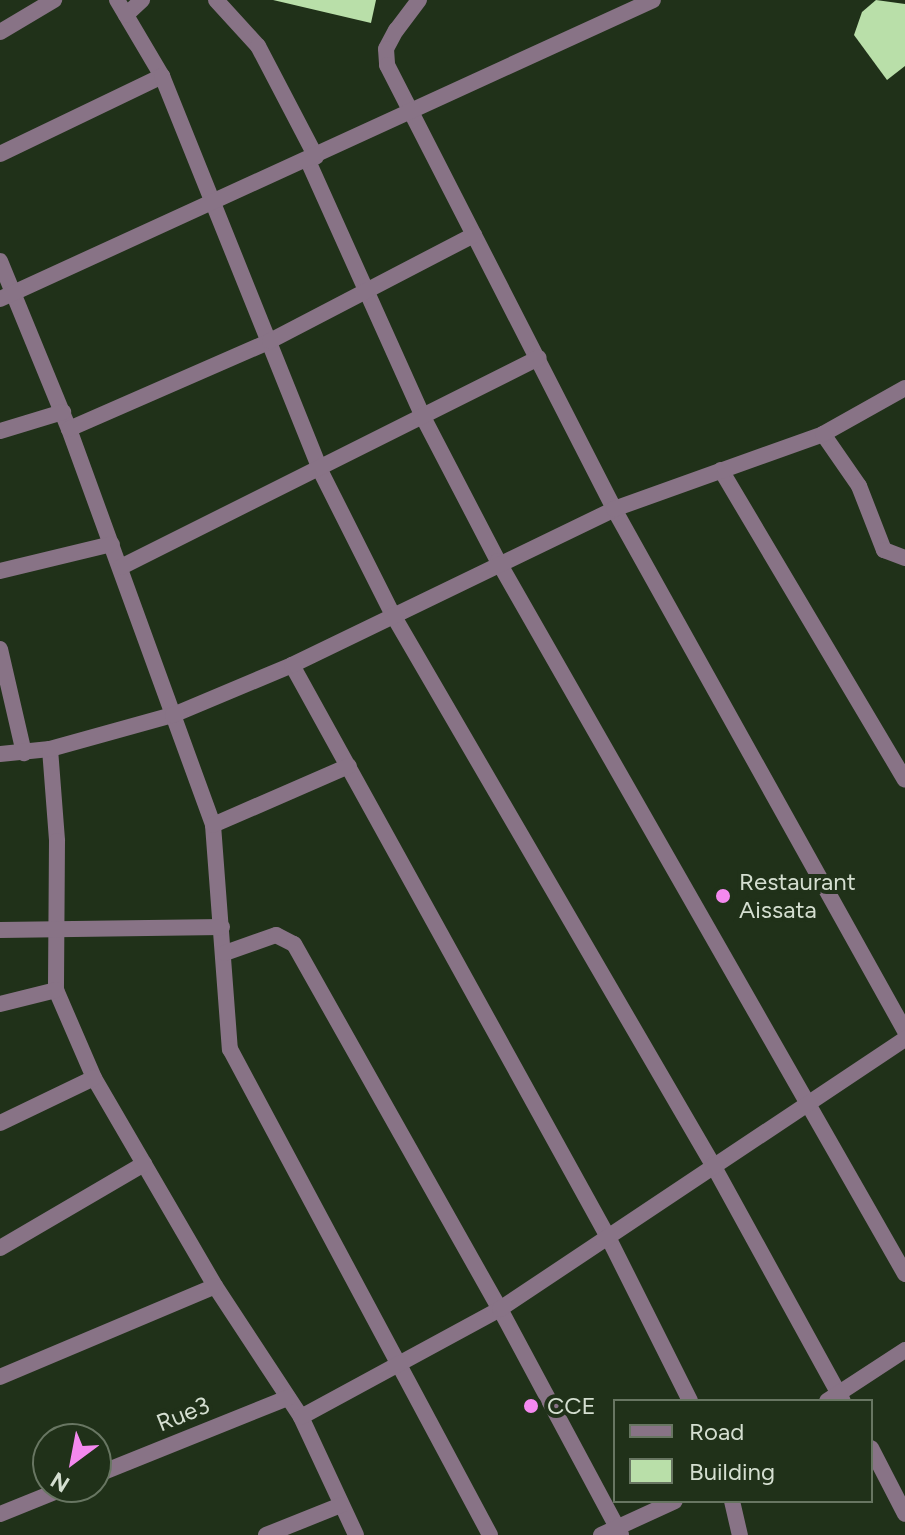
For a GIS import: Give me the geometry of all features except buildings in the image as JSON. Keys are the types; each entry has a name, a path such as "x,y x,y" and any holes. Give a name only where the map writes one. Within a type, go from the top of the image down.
{"street":[{"path":"0,32 54,0"},
{"path":"142,0 122,7 162,76 216,202 320,470 393,615 713,1165 836,1399 905,1350"},
{"path":"216,0 258,46 312,159 423,417 498,561 905,1274"},
{"path":"419,0 386,49 387,65 415,112 614,509 905,1031"},
{"path":"6,296 415,112 653,0"},
{"path":"0,154 162,76"},
{"path":"69,429 270,341 474,235"},
{"path":"0,261 6,296 63,412 213,825 230,1049 490,1535"},
{"path":"121,567 539,358"},
{"path":"0,754 50,749 173,715 292,665 498,561 614,509 823,434 905,388"},
{"path":"0,431 63,412"},
{"path":"823,434 859,486 884,550 905,558"},
{"path":"721,470 905,780"},
{"path":"0,571 112,544"},
{"path":"0,649 24,753"},
{"path":"292,665 608,1237 689,1399"},
{"path":"50,749 57,841 56,990 94,1078 215,1286 301,1417 356,1535"},
{"path":"213,825 349,766"},
{"path":"0,930 222,927"},
{"path":"225,953 276,935 294,944 500,1309 620,1532"},
{"path":"0,1004 56,990"},
{"path":"301,1417 398,1368 500,1309 905,1039"},
{"path":"0,1123 94,1078"},
{"path":"0,1248 144,1164"},
{"path":"0,1377 215,1286"},
{"name":"Rue3","path":"112,1469 288,1398"},
{"path":"873,1452 905,1514"},
{"path":"0,1514 32,1501"},
{"path":"601,1535 620,1532 671,1503"},
{"path":"732,1503 740,1535"},
{"path":"266,1535 341,1505"}],"place":[{"name":"Restaurant Aissata","path":"723,896"},
{"name":"CCE","path":"531,1406"}]}
